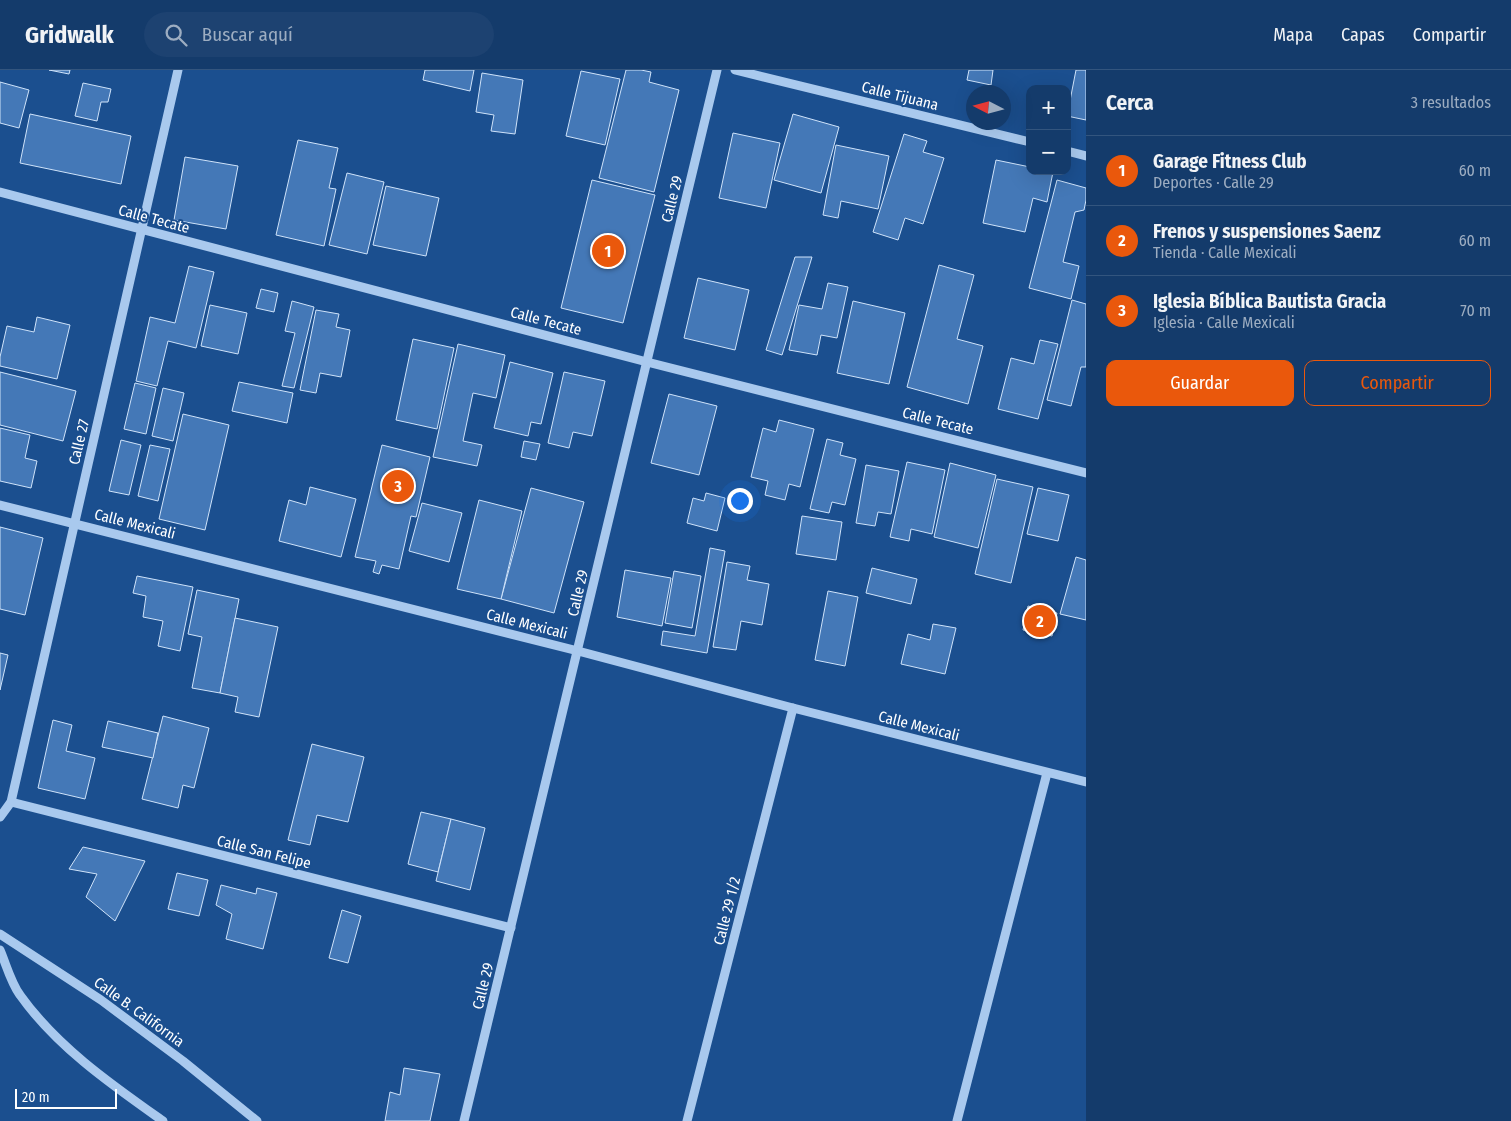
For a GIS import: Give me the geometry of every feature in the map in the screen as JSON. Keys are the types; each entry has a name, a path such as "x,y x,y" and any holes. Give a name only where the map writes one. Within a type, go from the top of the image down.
{"street":[{"name":"Calle 27","path":"0,817 11,802 178,70"},
{"name":"Calle 29","path":"464,1121 717,70"},
{"name":"Calle Tijuana","path":"735,70 1026,141"},
{"path":"1071,152 1086,156"},
{"name":"Calle Tecate","path":"0,192 647,362 1086,473"},
{"name":"Calle Mexicali","path":"0,505 1086,782"},
{"name":"Calle 29 1/2","path":"687,1121 793,708"},
{"path":"957,1121 1047,773"},
{"name":"Calle San Felipe","path":"11,802 511,928"},
{"name":"Calle B. California","path":"0,934 101,1000 183,1061 257,1121"},
{"path":"0,950 19,994 46,1027 92,1069 163,1121"}],"building":[{"path":"49,70 70,70 69,74"},
{"path":"425,70 474,70 470,91 423,80"},
{"path":"626,70 651,72 649,82 679,90 654,192 599,178"},
{"path":"969,70 993,70 991,85 967,80"},
{"path":"1076,70 1086,70 1086,120 1071,117 1071,96"},
{"path":"581,71 620,79 605,145 566,136"},
{"path":"482,73 523,80 515,134 491,131 494,115 476,112"},
{"path":"0,82 29,90 19,128 0,123"},
{"path":"83,83 111,89 108,102 101,102 97,121 75,116"},
{"path":"30,114 131,136 121,184 20,163"},
{"path":"793,114 839,127 821,193 774,180"},
{"path":"733,133 780,143 766,208 719,198"},
{"path":"904,134 927,141 923,152 944,158 923,224 905,218 898,240 873,232"},
{"path":"298,140 338,148 329,188 336,189 324,246 276,235"},
{"path":"836,145 889,156 878,209 841,201 838,218 823,215"},
{"path":"185,157 238,166 226,229 174,220"},
{"path":"996,160 1026,166 1026,175 1052,175 1047,202 1033,198 1025,232 983,223"},
{"path":"347,173 384,182 367,254 329,245"},
{"path":"592,180 655,195 623,323 561,308"},
{"path":"1057,180 1086,188 1084,210 1075,212 1063,262 1079,266 1071,299 1029,288"},
{"path":"386,186 439,198 426,256 373,245"},
{"path":"795,257 812,257 782,355 766,350"},
{"path":"939,265 974,275 957,339 983,346 968,404 907,387"},
{"path":"189,266 214,272 196,348 168,341 157,386 136,381 150,317 175,323"},
{"path":"698,278 749,290 735,350 684,338"},
{"path":"828,283 848,287 837,338 821,335 817,355 789,350 799,305 822,309"},
{"path":"261,289 278,293 274,312 256,308"},
{"path":"1072,300 1086,304 1086,367 1081,367 1071,406 1047,400"},
{"path":"292,301 314,307 294,388 282,386 295,333 285,331"},
{"path":"853,301 905,313 889,384 837,373"},
{"path":"210,305 247,313 238,354 201,346"},
{"path":"316,310 339,314 336,327 350,330 341,377 320,373 316,393 300,390"},
{"path":"37,317 70,325 57,379 0,366 0,357 7,326 34,332"},
{"path":"413,339 454,348 437,429 396,420"},
{"path":"1040,340 1058,344 1038,419 998,409 1011,358 1034,364"},
{"path":"458,344 505,355 496,398 473,393 463,441 482,445 477,466 433,457"},
{"path":"510,362 553,373 541,424 531,422 528,436 494,428"},
{"path":"0,372 76,391 63,441 0,425"},
{"path":"564,372 605,381 592,436 573,432 569,448 548,443"},
{"path":"239,382 293,393 287,423 232,411"},
{"path":"135,383 156,388 146,434 124,429"},
{"path":"163,388 184,393 173,441 152,436"},
{"path":"669,394 717,406 699,475 651,463"},
{"path":"183,414 229,425 205,530 159,519"},
{"path":"779,420 814,429 800,487 789,484 785,500 765,495 768,481 751,477 763,428 776,432"},
{"path":"0,428 30,435 25,458 37,461 31,488 0,481"},
{"path":"827,439 843,443 840,455 856,459 845,505 832,502 829,513 810,509"},
{"path":"121,440 141,445 129,495 109,491"},
{"path":"524,441 540,444 536,460 521,457"},
{"path":"150,445 170,449 158,501 138,496"},
{"path":"382,445 430,457 416,517 411,516 399,569 382,565 379,574 373,572 376,561 355,557"},
{"path":"907,462 945,470 932,534 911,529 909,541 890,537"},
{"path":"950,463 996,475 978,548 934,537"},
{"path":"866,465 899,471 891,514 878,512 875,526 856,523"},
{"path":"997,479 1033,487 1011,583 975,574"},
{"path":"310,487 356,499 341,557 279,541 289,500 306,505"},
{"path":"531,488 584,502 554,613 501,599"},
{"path":"1038,488 1069,495 1058,541 1027,534"},
{"path":"706,493 725,498 717,531 687,523 693,498 704,501"},
{"path":"479,500 522,511 501,599 457,589"},
{"path":"422,503 462,513 449,562 409,551"},
{"path":"802,516 842,522 836,560 796,554"},
{"path":"0,527 43,538 25,615 0,609"},
{"path":"710,548 725,551 707,653 661,645 663,631 695,636"},
{"path":"1076,557 1086,560 1086,620 1060,614"},
{"path":"727,562 750,566 747,580 769,584 762,625 741,621 736,650 713,647"},
{"path":"872,568 917,579 911,604 866,593"},
{"path":"625,570 671,578 662,626 617,617"},
{"path":"674,571 701,576 692,628 665,623"},
{"path":"137,576 193,587 180,651 158,646 163,621 143,617 146,596 133,593"},
{"path":"197,590 239,599 220,693 192,688 202,637 188,634"},
{"path":"828,591 858,597 845,666 815,660"},
{"path":"1028,606 1057,613 1052,636 1023,630"},
{"path":"235,618 278,627 259,717 235,712 238,697 220,693"},
{"path":"933,624 956,628 945,674 901,664 908,634 930,640"},
{"path":"0,653 8,655 0,690"},
{"path":"163,716 209,728 194,788 183,785 178,808 142,799"},
{"path":"53,720 72,725 66,751 95,758 85,799 38,788"},
{"path":"108,721 158,733 153,758 102,747"},
{"path":"312,744 364,757 348,822 317,815 310,845 288,840"},
{"path":"421,812 451,819 438,872 408,864"},
{"path":"451,819 485,828 470,890 436,881"},
{"path":"83,847 145,861 115,921 86,897 97,874 69,869"},
{"path":"177,873 208,880 199,916 168,909"},
{"path":"221,885 256,894 257,888 277,893 263,949 226,939 232,914 216,905"},
{"path":"342,910 361,916 348,963 329,958"},
{"path":"404,1068 440,1074 430,1121 385,1121 390,1092 400,1095"}],"place":[{"name":"Garage Fitness Club","path":"608,251"},
{"name":"Iglesia Bíblica Bautista Gracia","path":"398,486"},
{"name":"Frenos y suspensiones Saenz","path":"1040,621"}]}
